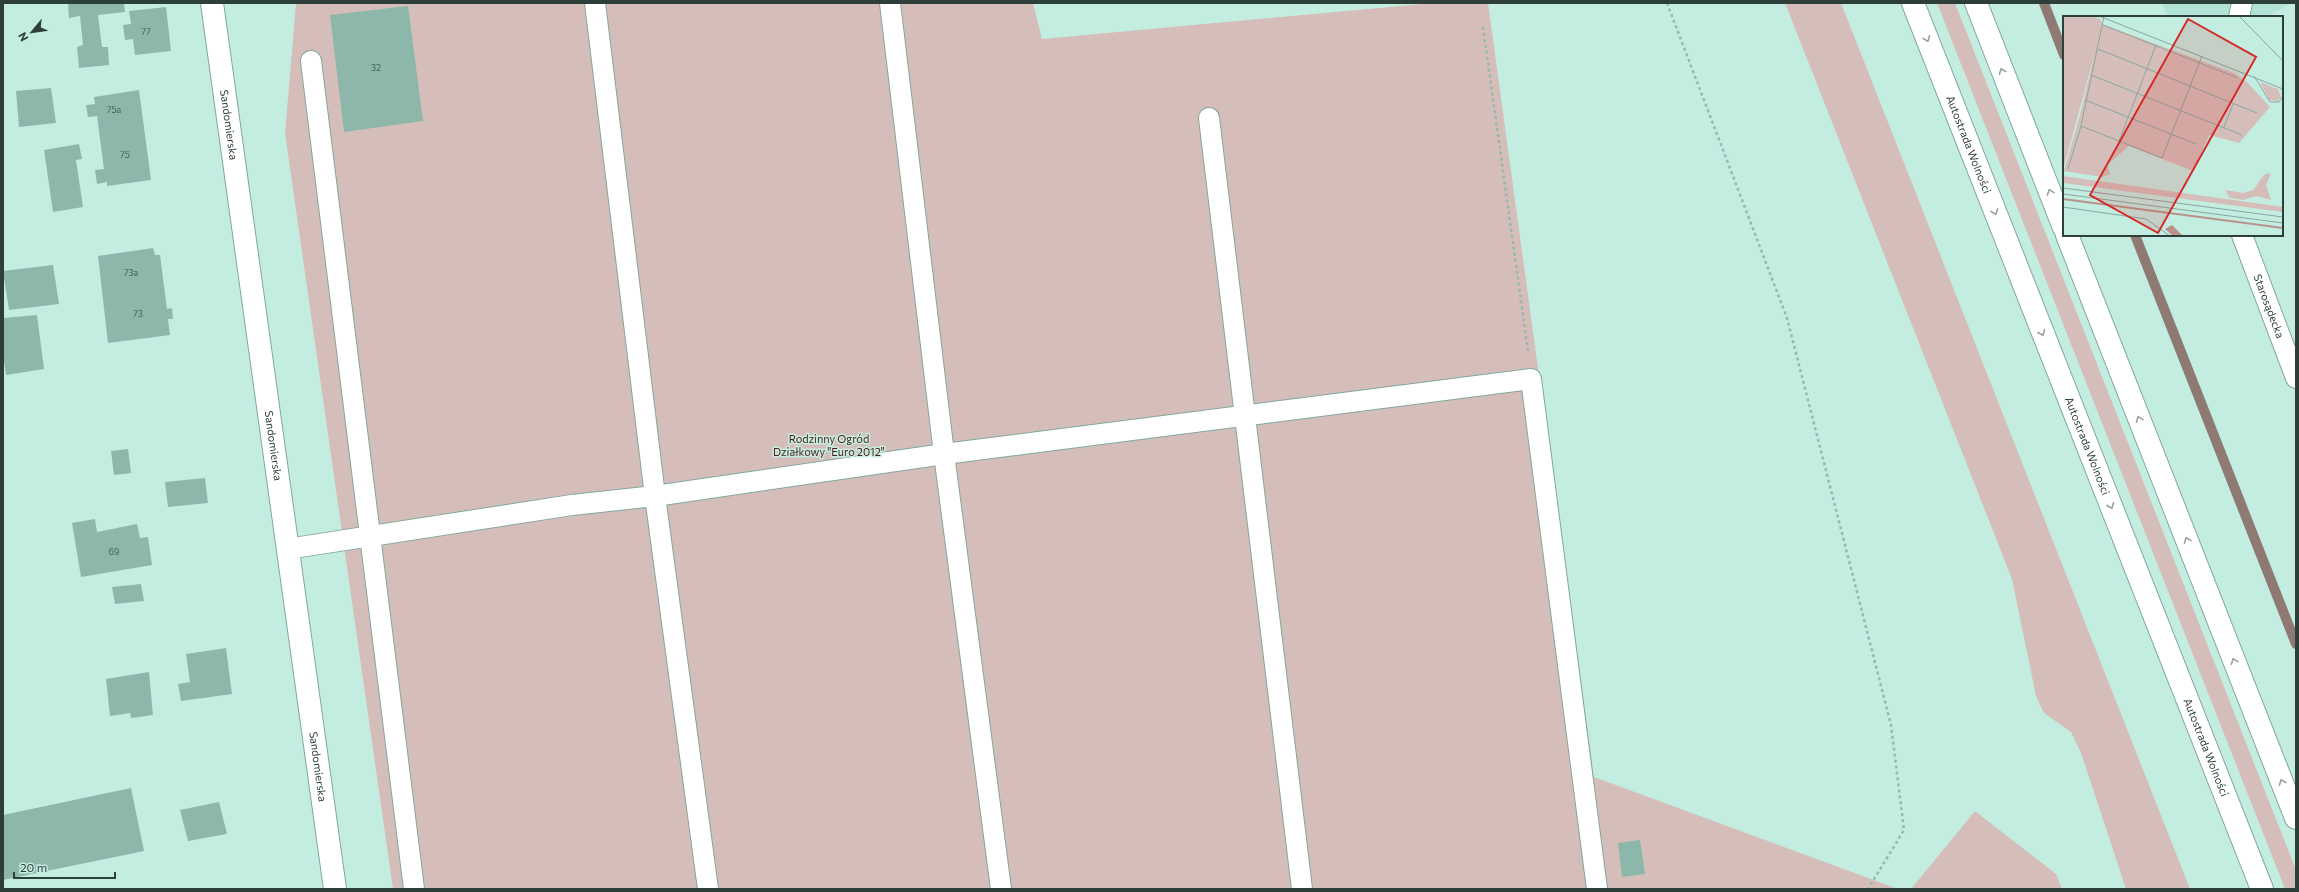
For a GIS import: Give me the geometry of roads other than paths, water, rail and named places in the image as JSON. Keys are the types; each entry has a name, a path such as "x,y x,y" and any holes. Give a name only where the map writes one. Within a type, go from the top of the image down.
{"main road":[{"name":"Sandomierska","path":"212,3 334,889"},
{"name":"Autostrada Wolności","path":"1913,3 2262,889"},
{"path":"1976,3 2063,225"},
{"path":"2067,236 2296,818"}],"lane":[{"path":"595,3 655,496 708,889"},
{"path":"890,3 944,454 1001,889"},
{"path":"2239,16 2242,3"},
{"path":"311,61 368,536 414,889"},
{"path":"1209,118 1302,889"},
{"name":"Starosądecka","path":"2242,236 2296,378"},
{"path":"287,549 572,505 655,496 944,454 1531,379 1597,889"}],"waterway":[{"path":"2044,3 2063,52"},
{"path":"2135,236 2296,644"}],"park label":[{"name":"Rodzinny Ogród Działkowy \"Euro 2012\"","path":"829,445"}]}
